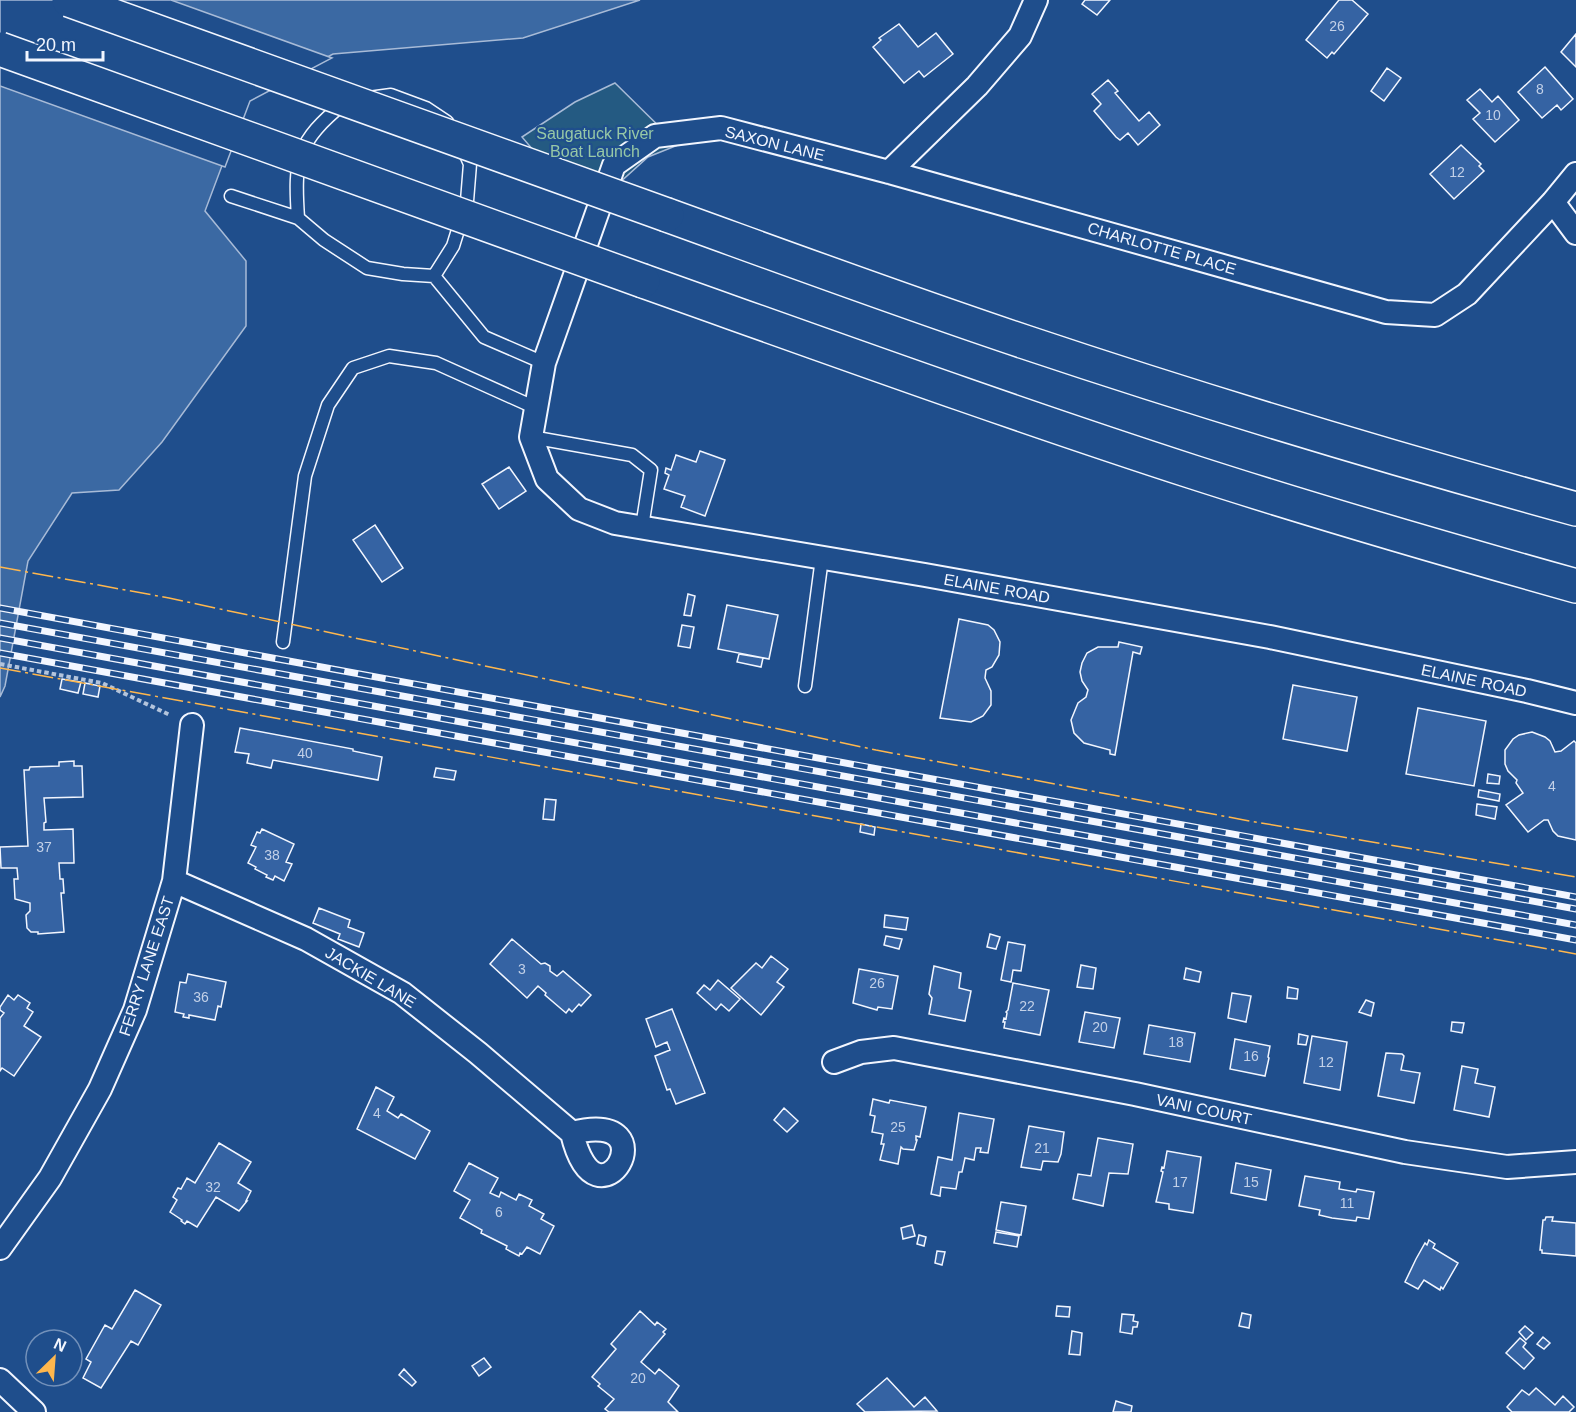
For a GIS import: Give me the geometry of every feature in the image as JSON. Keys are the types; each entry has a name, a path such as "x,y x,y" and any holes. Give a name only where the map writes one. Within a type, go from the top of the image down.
{"highway":[{"path":"69,0 1023,341 1289,427 1576,509"},
{"path":"0,49 1005,409 1371,528 1576,586"}],"street":[{"path":"889,172 977,86 1020,36 1036,0"},
{"name":"SAXON LANE","path":"544,363 614,165 655,136 721,128 889,172"},
{"name":"CHARLOTTE PLACE","path":"889,172 1386,312 1435,315 1467,294 1553,202"},
{"path":"1576,174 1553,202 1576,233"},
{"path":"531,437 544,363"},
{"name":"ELAINE ROAD","path":"531,437 548,479 579,509 615,523 1270,637 1515,688 1576,704"},
{"name":"FERRY LANE EAST","path":"0,1248 50,1178 100,1089 135,1010 174,881 192,725"},
{"name":"JACKIE LANE","path":"174,881 306,939 402,993 478,1053 572,1133"},
{"name":"VANI COURT","path":"834,1062 861,1052 894,1048 1135,1094 1405,1152 1507,1167 1576,1162"},
{"path":"0,1380 33,1412"}],"lane":[{"path":"298,218 296,182 302,149 323,121 347,101 391,95 426,108 454,127 470,164 467,201 453,246 434,276"},
{"path":"231,196 298,218 324,240 368,268 434,276 484,337 544,363"},
{"path":"283,642 305,476 328,405 353,368 389,356 436,363 536,408"},
{"path":"531,437 632,455 651,470 642,527"},
{"path":"805,686 822,558"}],"path":[{"path":"0,664 102,682 192,725"}],"green space":[{"name":"Saugatuck River Boat Launch","path":"615,83 678,145 648,157 608,193 539,157 522,137 575,102"}],"shaded area":[{"path":"0,0 640,0 523,38 333,54 247,99 205,211 246,261 246,326 162,442 119,490 72,493 28,561 5,686 0,697"}],"pier":[{"path":"0,0 171,0 332,58 250,101 225,167 0,86"}],"building":[{"path":"1085,0 1110,0 1097,15 1082,4"},
{"path":"1339,0 1352,0 1368,14 1334,54 1332,52 1327,58 1306,40"},
{"path":"899,24 918,47 936,33 953,54 924,77 919,71 904,83 873,47 881,40 879,38"},
{"path":"1576,34 1576,67 1561,52"},
{"path":"1545,67 1573,99 1561,110 1557,105 1542,118 1518,92"},
{"path":"1387,68 1401,78 1384,101 1371,91"},
{"path":"1108,80 1118,91 1115,93 1139,121 1149,112 1160,125 1138,145 1128,133 1120,140 1116,137 1094,111 1101,104 1092,94"},
{"path":"1480,89 1492,102 1498,96 1519,120 1495,142 1473,119 1480,113 1467,100"},
{"path":"1461,145 1481,164 1479,166 1484,171 1454,199 1430,174"},
{"path":"700,451 725,460 705,516 681,507 685,496 664,489 669,475 665,473 666,468 671,470 676,455 696,462"},
{"path":"509,467 526,491 499,509 482,484"},
{"path":"375,525 403,568 382,582 353,540"},
{"path":"688,594 695,596 691,616 684,615"},
{"path":"727,605 778,615 769,659 718,649"},
{"path":"959,619 988,625 994,630 1000,642 999,655 992,667 986,670 985,678 991,691 991,705 983,716 971,722 940,718"},
{"path":"682,625 694,627 690,648 678,646"},
{"path":"1119,642 1142,647 1140,654 1133,652 1115,755 1110,754 1110,750 1084,743 1074,733 1071,720 1078,703 1086,697 1088,690 1082,681 1080,672 1087,653 1098,647 1118,647"},
{"path":"739,654 763,658 761,667 737,662"},
{"path":"62,679 81,682 78,693 60,689"},
{"path":"85,683 100,686 98,697 83,694"},
{"path":"1293,685 1357,697 1347,751 1283,739"},
{"path":"1418,708 1486,721 1474,786 1406,774"},
{"path":"240,728 353,749 353,751 382,757 378,780 273,760 271,768 247,763 249,754 235,752"},
{"path":"1532,732 1550,741 1555,752 1561,751 1574,741 1576,743 1576,840 1558,836 1548,820 1544,820 1528,832 1506,805 1523,793 1505,764 1505,750 1519,735"},
{"path":"74,761 74,766 82,766 83,797 44,798 46,822 44,830 73,829 74,863 59,863 60,879 63,879 64,893 61,893 64,932 38,934 27,928 26,915 30,911 30,903 15,899 14,879 18,879 17,868 1,868 0,847 28,846 24,770 29,770 30,767 59,766 59,762"},
{"path":"436,768 456,771 454,780 434,777"},
{"path":"1488,774 1500,776 1499,784 1487,783"},
{"path":"1479,790 1500,794 1499,801 1478,797"},
{"path":"545,799 556,800 554,820 543,819"},
{"path":"1477,804 1497,807 1495,819 1476,815"},
{"path":"861,824 875,827 874,835 860,832"},
{"path":"262,829 294,844 286,862 292,864 284,881 275,876 273,880 266,877 267,875 248,863 256,847 251,845 257,832 260,833"},
{"path":"319,908 350,920 348,927 364,933 359,947 338,939 340,934 313,923"},
{"path":"885,915 908,918 906,930 884,927"},
{"path":"990,934 1000,937 996,949 987,947"},
{"path":"886,936 902,939 899,949 884,945"},
{"path":"512,939 541,964 545,963 550,966 550,971 557,976 563,971 591,995 581,1006 579,1004 572,1012 569,1009 566,1013 538,986 527,998 490,964"},
{"path":"1008,942 1025,945 1021,971 1013,970 1011,982 1001,980"},
{"path":"771,956 788,969 777,982 784,987 761,1015 731,988 756,963 762,968"},
{"path":"1081,965 1096,968 1093,989 1077,987"},
{"path":"934,966 961,973 959,988 971,991 965,1021 929,1014 932,998 929,994"},
{"path":"1186,968 1201,972 1199,982 1184,979"},
{"path":"859,969 898,976 892,1009 878,1007 877,1010 853,1003"},
{"path":"188,974 226,982 221,1007 218,1006 215,1020 189,1015 189,1018 183,1017 184,1014 175,1012 180,982 186,983"},
{"path":"718,980 740,999 729,1011 721,1004 716,1010 697,993 704,985 710,990"},
{"path":"1013,983 1049,990 1040,1035 1004,1028 1005,1022 1003,1022 1004,1018 1006,1019"},
{"path":"1288,987 1298,989 1297,999 1287,998"},
{"path":"1232,993 1251,996 1246,1022 1228,1018"},
{"path":"8,995 14,1000 18,995 30,1003 27,1008 33,1012 24,1026 41,1037 14,1076 2,1068 0,1071 0,1018 4,1013 0,1007"},
{"path":"1366,1000 1374,1003 1371,1016 1359,1012"},
{"path":"672,1009 705,1093 676,1104 670,1089 667,1090 655,1056 670,1050 667,1042 656,1047 646,1019"},
{"path":"1085,1012 1120,1018 1114,1048 1079,1042"},
{"path":"1452,1022 1464,1023 1462,1033 1451,1031"},
{"path":"1149,1025 1195,1033 1190,1062 1144,1054"},
{"path":"1299,1034 1308,1036 1306,1045 1298,1044"},
{"path":"1312,1036 1347,1042 1340,1090 1304,1083"},
{"path":"1235,1039 1270,1046 1265,1076 1230,1069"},
{"path":"1386,1053 1402,1054 1404,1056 1401,1070 1420,1073 1414,1103 1378,1096"},
{"path":"1462,1066 1478,1069 1475,1083 1495,1087 1489,1117 1454,1110"},
{"path":"376,1087 394,1097 387,1111 398,1118 401,1114 430,1131 415,1159 357,1129"},
{"path":"873,1099 926,1107 920,1137 916,1136 914,1150 901,1147 898,1164 880,1160 884,1144 881,1144 883,1134 872,1132 875,1116 870,1115"},
{"path":"784,1108 798,1121 787,1132 774,1120"},
{"path":"959,1113 994,1119 988,1153 980,1152 981,1148 976,1148 974,1160 965,1158 962,1172 959,1172 956,1189 941,1187 940,1196 931,1194 938,1157 952,1160"},
{"path":"1029,1126 1064,1132 1058,1162 1043,1161 1041,1170 1021,1167"},
{"path":"1098,1138 1133,1144 1128,1174 1109,1173 1103,1206 1073,1199 1078,1174 1091,1176"},
{"path":"219,1143 251,1162 238,1183 251,1191 247,1201 239,1211 216,1197 197,1227 187,1221 185,1224 170,1212 177,1200 173,1197 187,1178 195,1183"},
{"path":"1167,1151 1201,1157 1193,1213 1169,1209 1169,1204 1156,1202"},
{"path":"469,1163 498,1178 490,1193 499,1197 501,1192 516,1200 519,1194 532,1200 529,1206 544,1214 541,1219 554,1226 540,1254 527,1247 519,1256 506,1249 507,1246 481,1233 482,1230 460,1218 470,1200 454,1191"},
{"path":"1236,1163 1271,1170 1266,1200 1231,1193"},
{"path":"1305,1176 1340,1182 1339,1189 1374,1192 1369,1219 1357,1217 1356,1221 1332,1218 1319,1215 1320,1210 1299,1206"},
{"path":"1001,1202 1026,1206 1021,1235 996,1230"},
{"path":"1546,1217 1553,1217 1552,1221 1576,1223 1576,1256 1542,1253 1540,1250 1543,1220"},
{"path":"912,1225 915,1236 903,1239 901,1228"},
{"path":"996,1232 1019,1236 1017,1247 994,1243"},
{"path":"919,1235 926,1237 924,1246 917,1244"},
{"path":"1429,1240 1435,1244 1433,1248 1458,1263 1443,1289 1441,1287 1440,1290 1424,1280 1418,1289 1405,1282 1425,1243 1427,1245"},
{"path":"937,1251 945,1252 942,1265 935,1263"},
{"path":"135,1290 161,1305 138,1345 131,1341 101,1388 84,1379 91,1362 86,1359 105,1325 112,1329"},
{"path":"1057,1306 1070,1307 1069,1317 1056,1316"},
{"path":"640,1311 655,1325 657,1322 666,1329 663,1332 665,1334 641,1362 655,1374 659,1369 679,1386 668,1402 678,1412 609,1412 605,1409 614,1399 598,1386 600,1384 592,1377 616,1349 611,1344"},
{"path":"1242,1313 1251,1315 1249,1328 1239,1326"},
{"path":"1122,1314 1134,1315 1133,1321 1138,1322 1137,1327 1133,1327 1132,1334 1120,1332"},
{"path":"1525,1326 1533,1333 1526,1340 1519,1332"},
{"path":"1072,1331 1082,1333 1080,1355 1069,1354"},
{"path":"1543,1337 1550,1343 1544,1349 1537,1344"},
{"path":"1520,1338 1526,1343 1523,1347 1534,1358 1524,1369 1506,1353"},
{"path":"484,1358 491,1367 479,1376 472,1366"},
{"path":"404,1369 416,1382 412,1386 399,1375"},
{"path":"887,1378 914,1407 925,1397 937,1411 865,1412 857,1404"},
{"path":"1536,1388 1555,1405 1563,1396 1574,1407 1569,1412 1512,1412 1507,1407 1522,1390 1529,1395"},
{"path":"1116,1401 1132,1406 1131,1412 1113,1412"}],"railway":[{"path":"0,608 1576,897"},
{"path":"0,623 1576,909"},
{"path":"0,638 1576,925"},
{"path":"0,653 1576,940"}],"power":[{"path":"0,567 169,598 876,750 1244,820 1576,877"},
{"path":"0,668 1576,954"}]}
